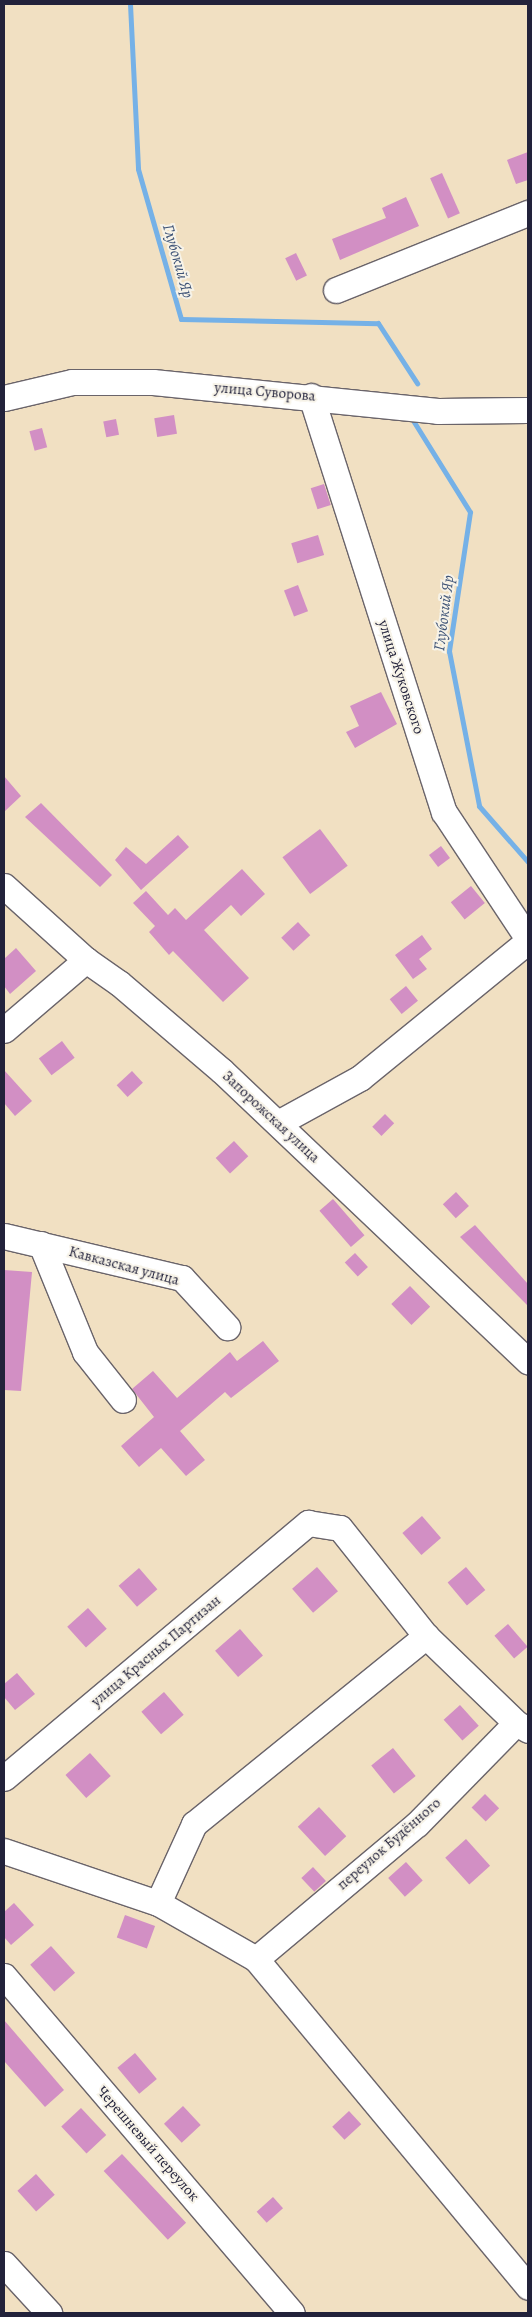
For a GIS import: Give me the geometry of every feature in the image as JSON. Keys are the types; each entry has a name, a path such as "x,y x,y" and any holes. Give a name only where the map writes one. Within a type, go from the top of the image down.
{"street":[{"path":"336,290 528,213"},
{"name":"улица Суворова","path":"4,398 72,382 153,382 311,396 438,411 528,410"},
{"name":"улица Жуковского","path":"311,396 444,812 528,940"},
{"name":"Запорожская улица","path":"4,886 86,960 134,996 278,1123 528,1361"},
{"path":"278,1123 360,1078 528,940"},
{"path":"4,1030 86,960"},
{"name":"Кавказская улица","path":"4,1236 182,1278 227,1327"},
{"path":"41,1244 85,1352 123,1400"},
{"name":"улица Красных Партизан","path":"4,1778 308,1523 340,1528 426,1636"},
{"path":"158,1903 194,1824 426,1636 522,1727"},
{"name":"переулок Будённого","path":"256,1959 417,1824 522,1727"},
{"path":"4,1851 158,1903 256,1959 528,2288"},
{"name":"Черешневый переулок","path":"4,1976 292,2313"},
{"path":"4,2264 49,2313"}],"building":[{"path":"528,152 528,180 516,184 507,160"},
{"path":"442,173 460,213 448,218 430,178"},
{"path":"406,197 419,226 340,260 332,239 386,218 382,208"},
{"path":"296,253 307,275 296,281 285,258"},
{"path":"174,415 177,434 157,437 154,418"},
{"path":"116,419 119,435 106,437 103,421"},
{"path":"42,428 47,447 35,451 29,431"},
{"path":"324,484 331,505 317,509 311,488"},
{"path":"318,535 324,555 297,563 291,543"},
{"path":"298,585 308,611 294,617 284,590"},
{"path":"381,692 397,724 355,748 346,732 359,726 350,706"},
{"path":"4,776 21,796 4,812"},
{"path":"41,803 112,875 100,887 25,817"},
{"path":"320,829 348,866 310,894 282,857"},
{"path":"178,835 189,847 141,890 115,860 126,847 146,864"},
{"path":"441,846 450,858 438,867 429,855"},
{"path":"242,869 265,894 241,916 231,905 204,930 249,978 223,1002 173,951 169,955 149,932 155,926 133,903 146,891 168,915 175,908 186,920"},
{"path":"471,886 485,903 465,919 451,902"},
{"path":"298,922 310,935 293,951 281,938"},
{"path":"422,935 432,949 419,959 427,969 413,979 395,955"},
{"path":"16,948 36,971 10,994 4,986 4,959"},
{"path":"406,986 418,1001 402,1014 390,999"},
{"path":"62,1041 75,1058 51,1075 39,1058"},
{"path":"4,1070 32,1101 15,1116 4,1103"},
{"path":"132,1071 143,1083 128,1097 117,1085"},
{"path":"385,1114 394,1123 381,1136 372,1127"},
{"path":"234,1141 248,1156 230,1173 216,1158"},
{"path":"456,1192 469,1206 456,1218 443,1204"},
{"path":"333,1199 364,1235 351,1247 319,1211"},
{"path":"475,1225 528,1284 528,1306 460,1237"},
{"path":"355,1253 368,1267 358,1276 345,1263"},
{"path":"4,1270 32,1272 21,1391 4,1390"},
{"path":"410,1286 430,1307 411,1325 391,1304"},
{"path":"263,1341 279,1361 231,1398 225,1392 180,1431 205,1460 186,1476 161,1448 139,1467 121,1446 154,1417 132,1389 153,1371 177,1398 230,1352 237,1361"},
{"path":"422,1516 441,1538 421,1555 402,1533"},
{"path":"317,1567 338,1591 313,1613 292,1589"},
{"path":"466,1567 485,1590 467,1605 448,1582"},
{"path":"139,1568 157,1589 137,1607 119,1586"},
{"path":"88,1608 107,1629 86,1648 67,1627"},
{"path":"508,1624 528,1647 514,1658 494,1636"},
{"path":"240,1629 263,1655 238,1677 215,1651"},
{"path":"17,1673 35,1694 15,1710 4,1697 4,1684"},
{"path":"164,1692 184,1715 161,1734 141,1712"},
{"path":"460,1705 479,1726 462,1741 444,1720"},
{"path":"393,1748 416,1776 394,1794 371,1766"},
{"path":"90,1753 111,1776 86,1798 65,1775"},
{"path":"485,1794 499,1808 486,1822 472,1807"},
{"path":"319,1807 346,1836 325,1856 298,1827"},
{"path":"466,1839 490,1866 469,1884 445,1858"},
{"path":"406,1862 423,1881 405,1897 388,1878"},
{"path":"313,1867 326,1881 314,1892 301,1878"},
{"path":"14,1903 34,1925 11,1945 4,1937 4,1912"},
{"path":"125,1915 155,1926 147,1948 117,1938"},
{"path":"51,1946 75,1973 54,1991 30,1965"},
{"path":"4,2020 64,2090 45,2107 4,2061"},
{"path":"135,2053 157,2079 139,2094 117,2068"},
{"path":"183,2106 201,2125 182,2143 164,2124"},
{"path":"81,2108 106,2135 86,2153 61,2126"},
{"path":"349,2111 361,2124 344,2140 332,2127"},
{"path":"122,2154 186,2223 168,2240 104,2171"},
{"path":"36,2174 55,2195 36,2212 17,2191"},
{"path":"273,2197 283,2208 267,2223 257,2212"}],"waterway":[{"name":"Глубокий Яр","path":"130,4 138,169 181,319 378,323 417,383"},
{"name":"Глубокий Яр","path":"414,422 470,512 449,651 479,806 528,862"}]}
